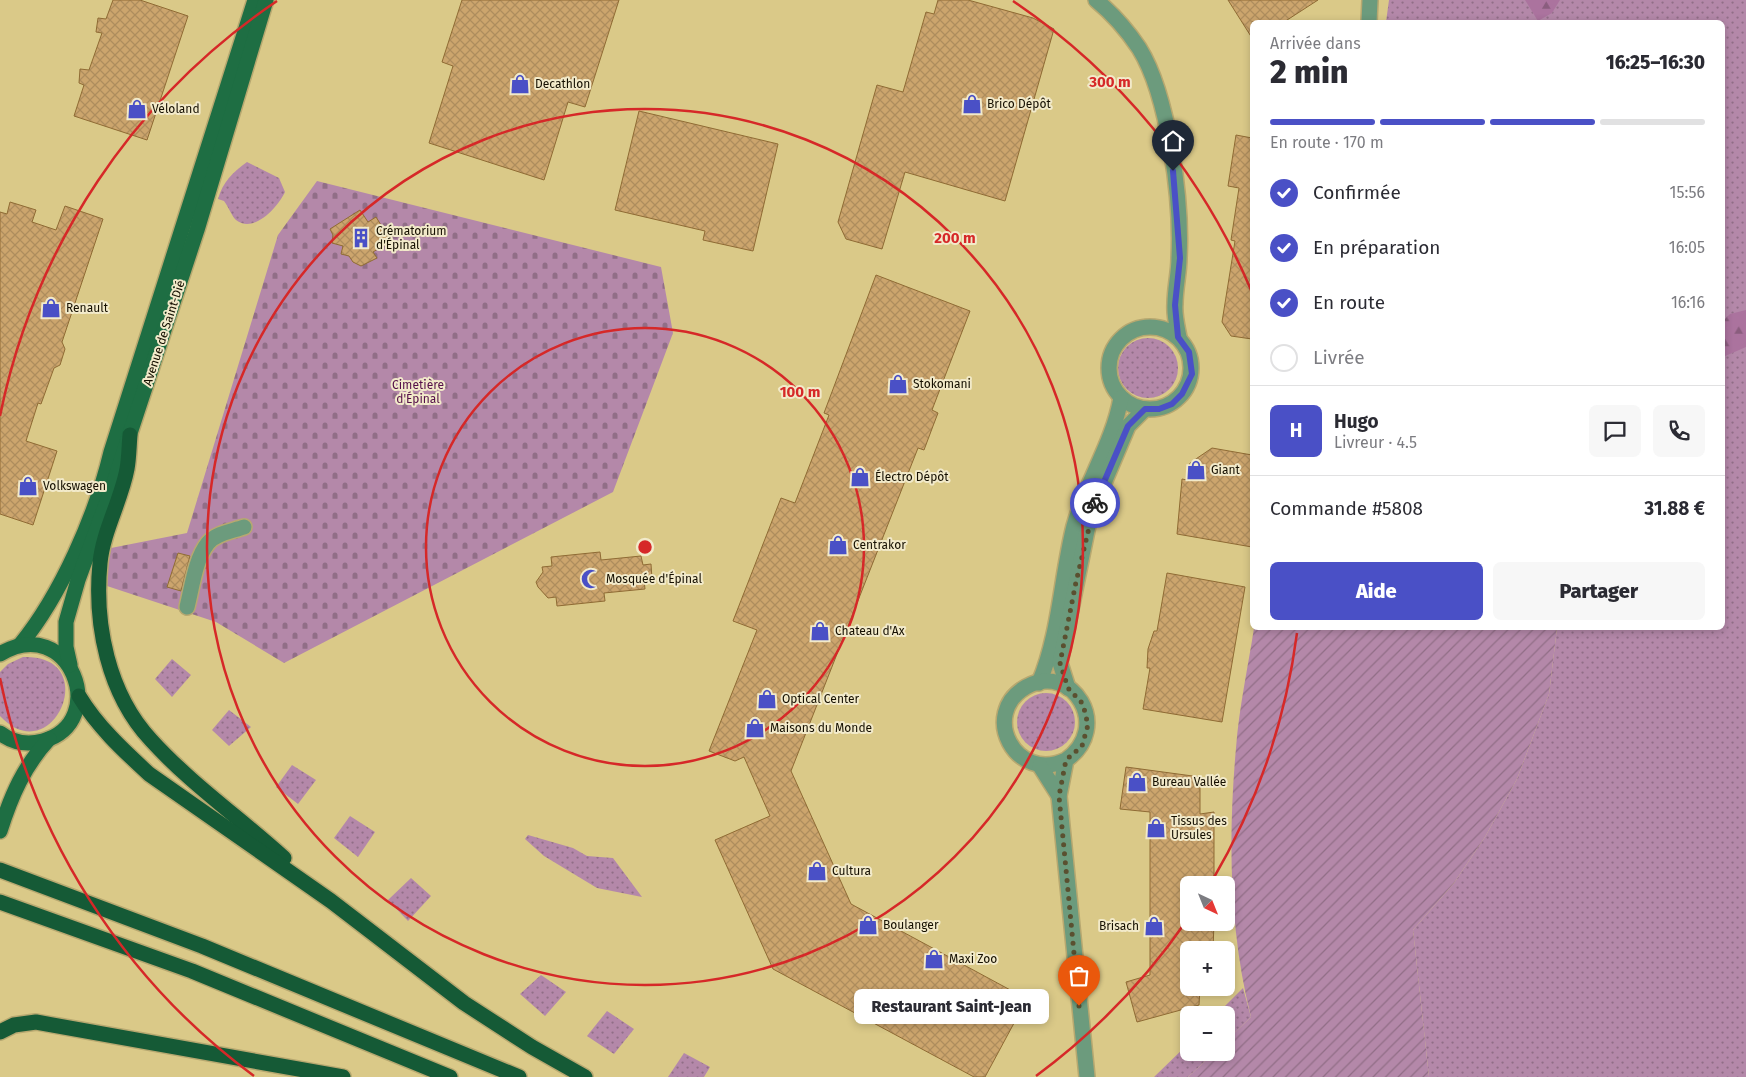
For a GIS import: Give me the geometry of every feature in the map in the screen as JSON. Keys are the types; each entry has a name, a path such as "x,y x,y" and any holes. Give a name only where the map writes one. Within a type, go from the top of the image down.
{"highway":[{"path":"130,435 127,469 100,561 98,608 108,660 116,681 127,706 149,739 183,774 259,835 331,901"},
{"path":"79,696 89,713 118,746 149,774 331,901 464,1003 532,1047 585,1077"},
{"path":"0,870 202,946 519,1077"},
{"path":"0,902 192,971 450,1077"},
{"path":"0,1032 14,1025 36,1022 343,1077"}],"main road":[{"name":"Avenue de Saint-Dié","path":"20,645 60,584 102,488 111,452 254,0"},
{"name":"Avenue de Saint-Dié","path":"79,696 77,680 70,665 66,647 66,622 78,580 130,435 197,230 266,0"},
{"path":"0,654 20,645 31,644 47,648 62,656 70,665"},
{"path":"1,828 19,781 32,758 49,739 70,722 76,710 79,696"},
{"path":"0,733 20,742 35,743 49,739"}],"street":[{"path":"1096,0 1111,12 1140,50 1157,91 1166,122 1176,187 1179,249 1175,305 1178,337"},
{"path":"1369,20 1370,0"},
{"path":"1156,327 1175,305"},
{"path":"1156,327 1178,337 1189,352 1192,363 1188,385 1182,394 1172,404 1159,409 1136,407 1121,398 1114,389 1109,367 1116,345 1134,330 1156,327"},
{"path":"1039,683 1048,660 1074,527 1088,484 1118,420 1121,398"},
{"path":"1068,688 1049,682 1039,683 1027,687 1016,695 1009,706 1005,724 1009,744 1017,754 1028,762 1040,766 1050,766 1066,760 1082,746 1088,725 1083,704 1068,688 1060,663 1090,516 1128,426 1145,409"},
{"path":"187,607 200,562 208,543 218,536 244,527"},
{"path":"1066,760 1059,796 1087,1077"},
{"path":"1040,766 1059,796"}],"green space":[{"path":"1389,0 1746,0 1746,1077 1429,1077 1413,930 1454,883 1485,837 1517,779 1549,694 1557,630 1725,630 1725,20 1386,20"},
{"path":"1525,0 1560,0 1552,13 1537,20"},
{"path":"247,162 279,178 285,192 277,205 265,217 250,224 236,220 224,201 218,199 229,178"},
{"name":"Cimetière d'Épinal","path":"317,181 661,267 673,333 613,492 284,663 216,622 104,585 111,548 187,533 278,235"},
{"path":"1746,310 1746,347 1725,356 1725,319 1730,314"},
{"path":"1148,338 1165,343 1173,351 1178,368 1173,385 1165,393 1148,398 1131,393 1123,385 1118,368 1123,351 1131,343"},
{"path":"1254,630 1557,630 1549,694 1517,779 1485,837 1454,883 1413,930 1429,1077 1188,1077 1205,1061 1235,1061 1235,1032 1251,1017 1238,951 1235,926 1235,876 1232,876 1233,782 1237,733"},
{"path":"23,657 47,661 61,673 65,689 62,707 52,722 37,730 20,730 0,716 0,672 8,664"},
{"path":"172,659 191,675 172,697 155,679"},
{"path":"1040,693 1052,693 1067,701 1075,716 1075,728 1067,743 1052,751 1040,751 1025,743 1017,728 1017,716 1025,701"},
{"path":"229,710 251,727 229,746 212,730"},
{"path":"292,765 316,780 298,804 276,787"},
{"path":"350,816 375,832 358,857 334,838"},
{"path":"528,835 573,848 587,856 613,858 642,897 597,888 544,856 525,839"},
{"path":"411,878 431,896 408,921 388,900"},
{"path":"541,975 566,992 545,1016 520,994"},
{"path":"1243,988 1251,1017 1235,1032 1235,1006 1225,1006"},
{"path":"607,1011 634,1029 614,1054 587,1036"},
{"path":"1180,1052 1180,1061 1205,1061 1188,1077 1154,1077"},
{"path":"684,1053 710,1067 704,1077 668,1077"}],"building":[{"path":"113,0 140,0 188,16 147,140 74,116 84,85 79,83 80,69 89,70 102,33 96,32 98,18 106,19"},
{"name":"Decathlon","path":"462,0 619,0 585,107 568,102 544,180 429,143 453,66 442,62"},
{"path":"938,0 968,0 1033,18 1054,29 1005,201 905,172 882,249 846,239 838,222 877,85 903,92 926,12 934,14"},
{"path":"1228,0 1318,0 1287,20 1250,20 1250,35"},
{"path":"639,111 778,144 753,251 703,240 705,231 615,210"},
{"path":"1236,135 1250,138 1250,339 1231,336 1222,322 1235,241 1231,240 1239,188 1228,186"},
{"path":"10,202 36,210 32,222 56,230 65,206 103,219 62,342 65,349 60,365 54,368 41,404 38,403 26,441 57,451 33,525 0,514 0,212 7,214"},
{"name":"Crématorium d'Épinal","path":"360,210 368,222 376,217 391,241 373,252 377,258 361,266 353,262 349,256 341,254 343,246 332,243 333,235 330,229"},
{"path":"876,275 970,311 932,410 938,413 924,450 918,448 791,771 851,904 1027,999 985,1077 974,1077 773,969 715,840 770,816 744,757 735,761 709,751 757,630 733,621 781,498 795,503 829,415 824,413"},
{"path":"1212,448 1250,455 1250,547 1177,534 1182,479 1187,480 1190,463"},
{"name":"Mosquée d'Épinal","path":"600,552 601,560 641,556 643,565 651,564 652,579 644,580 645,589 604,593 605,601 557,606 556,597 548,598 538,587 536,582 543,572 542,567 552,566 551,557"},
{"path":"178,553 190,556 181,591 167,587"},
{"path":"1167,573 1245,587 1222,722 1143,709 1150,668 1147,668 1148,649 1154,631 1157,631"},
{"path":"1126,767 1200,777 1200,814 1214,812 1214,876 1180,876 1180,931 1214,931 1213,941 1180,941 1180,996 1200,996 1199,1005 1180,1006 1180,1010 1137,1022 1126,982 1150,975 1150,812 1120,809"}],"way so far":[{"path":"1079,1006 1059,796 1066,760 1076,754 1082,746 1088,725 1087,714 1083,704 1068,688 1062,675 1060,663 1090,516 1095,503"}],"place":[{"name":"Decathlon","path":"520,84"},
{"name":"Brico Dépôt","path":"972,104"},
{"name":"Véloland","path":"137,109"},
{"name":"Crématorium d'Épinal","path":"361,238"},
{"name":"Renault","path":"51,308"},
{"name":"Stokomani","path":"898,384"},
{"name":"Giant","path":"1196,470"},
{"name":"Électro Dépôt","path":"860,477"},
{"name":"Volkswagen","path":"28,486"},
{"name":"Centrakor","path":"838,545"},
{"name":"Mosquée d'Épinal","path":"591,579"},
{"name":"Chateau d'Ax","path":"820,631"},
{"name":"Optical Center","path":"767,699"},
{"name":"Maisons du Monde","path":"755,728"},
{"name":"Bureau Vallée","path":"1137,782"},
{"name":"Tissus des Ursules","path":"1156,828"},
{"name":"Cultura","path":"817,871"},
{"name":"Boulanger","path":"868,925"},
{"name":"Brisach","path":"1154,926"},
{"name":"Maxi Zoo","path":"934,959"},
{"name":"Restaurant Saint-Jean","path":"1079,1006"}],"route":[{"path":"1095,503 1128,426 1145,409 1159,409 1172,404 1182,394 1192,374 1189,352 1178,337 1175,305 1180,258 1176,187 1173,171"}]}
